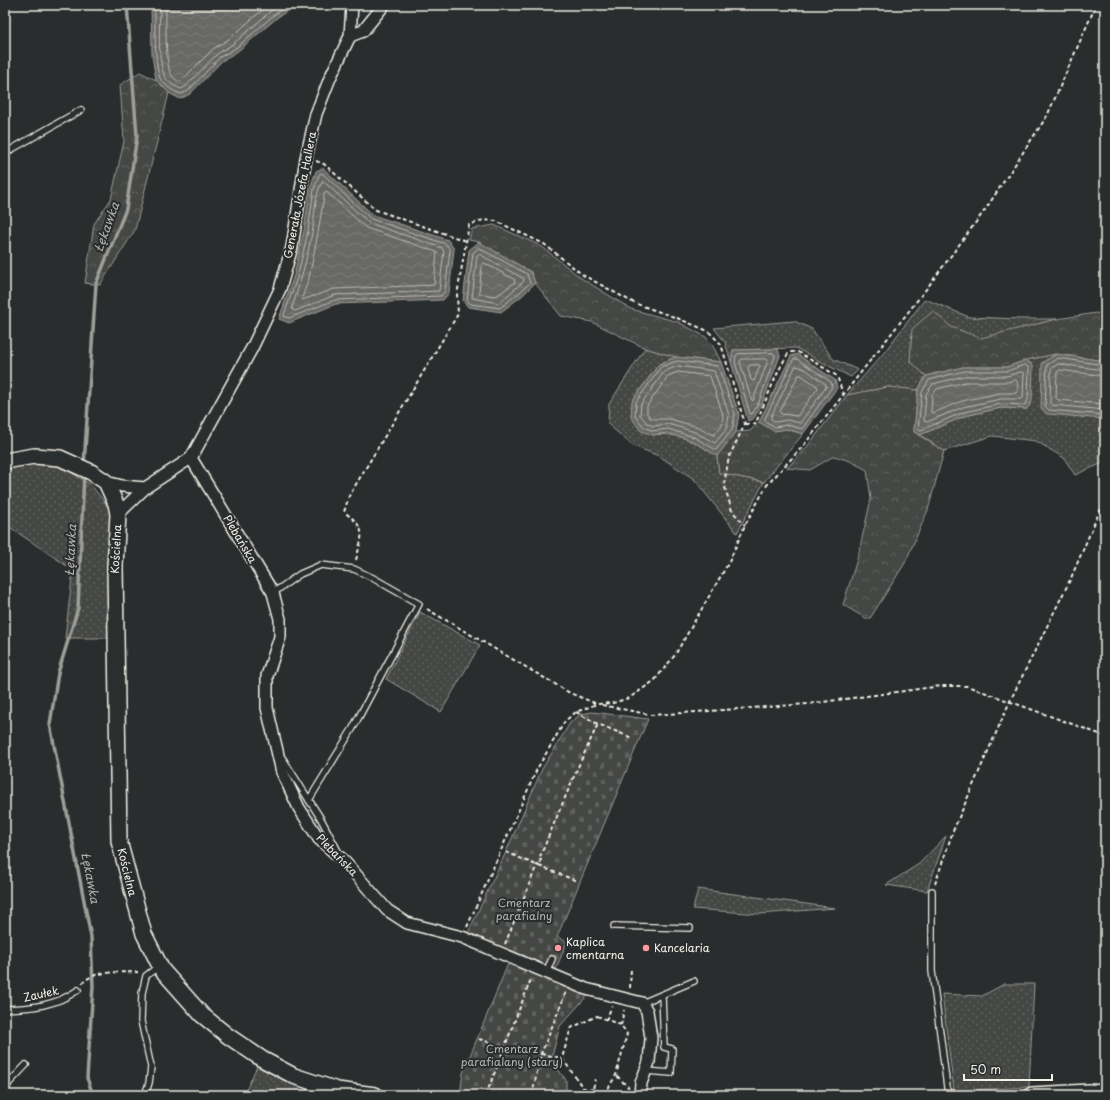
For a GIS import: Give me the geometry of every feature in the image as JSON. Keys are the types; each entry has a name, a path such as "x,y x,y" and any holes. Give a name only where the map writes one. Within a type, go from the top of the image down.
{"street":[{"name":"Generała Józefa Hallera","path":"118,514 145,488 191,458 252,348 280,289 292,247 306,158 316,114 330,78 350,36 352,5"},
{"path":"350,36 363,31 384,5"},
{"path":"5,460 34,456 60,458 92,472 106,482 122,486 145,488"},
{"name":"Plebańska","path":"191,458 273,592 280,619 280,637 267,676 267,708 282,772 299,808 319,839 343,860 387,910 407,923 462,937 586,990 627,1002 642,1003"},
{"path":"106,482 112,494 118,514"},
{"name":"Kościelna","path":"118,514 114,566 119,841 144,934 162,970 202,1014 228,1036 262,1059 294,1076 337,1090 375,1095"},
{"path":"640,1095 641,1083 649,1062 651,1038 647,1010 642,1003"},
{"path":"1032,1095 1089,1092 1105,1093"}],"lane":[{"path":"5,22 6,5"},
{"path":"5,153 81,110"},
{"path":"273,592 300,574 321,565 354,569 419,604 352,728 309,800"},
{"path":"277,751 309,800 343,860"},
{"path":"932,891 932,971 948,1095"},
{"path":"614,926 690,928"},
{"path":"546,972 552,959"},
{"path":"145,1095 151,1067 141,1021 142,993 146,976 160,965"},
{"path":"642,1003 694,981"},
{"name":"Zaułek","path":"5,1009 33,1008 66,998 78,990"},
{"path":"646,1071 671,1073 672,1049 664,1047 662,994"},
{"path":"5,1091 9,1083 26,1065"}],"path":[{"path":"462,937 537,769 565,722 576,712 597,704 613,704 629,698 654,681 675,655 729,562 767,484 804,445 928,288 976,222 1048,116 1096,5"},
{"path":"306,158 324,164 376,210 466,241"},
{"path":"354,569 362,535 361,527 353,518 344,512 349,496 458,314 457,295 469,225 483,220 496,222 544,244 583,275 634,303 708,331 721,344 745,424 729,457 724,484 732,511 746,525"},
{"path":"745,424 755,424 789,352 798,352 836,376 843,394"},
{"path":"932,891 953,831 1010,702 1071,578 1105,501"},
{"path":"419,604 570,693 597,704 652,715 808,704 941,686 967,686 1105,736"},
{"path":"576,712 598,724 632,738"},
{"path":"503,949 541,860 539,859 598,724"},
{"path":"506,852 577,881"},
{"path":"621,1026 627,1002 631,968"},
{"path":"84,981 100,973 138,972 146,976"},
{"path":"486,1095 532,977"},
{"path":"532,1095 541,1054 568,987"},
{"path":"606,1020 614,1001"},
{"path":"479,1039 504,1047 562,1058 583,1088 606,1092 616,1075 627,1034 621,1026 597,1016 571,1028 562,1058"},
{"path":"616,1075 630,1089"},
{"path":"592,1095 594,1079"}],"green space":[{"path":"140,72 156,80 169,93 135,230 100,285 85,283 94,224 111,199 124,141 120,85"},
{"path":"494,225 541,246 581,278 631,309 678,322 706,337 714,348 721,362 676,357 645,348 592,322 561,316 535,283 531,272 479,242 469,240 472,229"},
{"path":"925,299 969,317 1057,319 981,339 951,327 910,361 926,376 918,390 888,387 847,395 882,355"},
{"path":"933,311 951,327 981,338 1057,319 1096,313 1105,316 1105,361 1056,354 1026,360 1007,367 963,367 926,376 910,361 912,329"},
{"path":"794,321 812,329 833,359 858,370 851,377 796,348 733,350 731,362 725,342 714,328"},
{"path":"645,348 676,357 659,364 632,401 652,435 670,435 694,442 717,456 719,473 764,482 737,533 694,479 659,456 633,446 608,424 609,404"},
{"path":"1056,354 1042,363 1103,419 1105,418 1105,462 1075,475 1064,458 1036,441 992,436 944,451 920,435 965,416 1001,408 1027,409 1033,365 1026,360"},
{"path":"888,387 918,390 914,432 944,451 928,510 905,563 869,620 843,605 858,556 871,499 867,470 850,461 834,456 810,470 787,468 807,447 847,395"},
{"path":"759,422 774,431 786,429 803,434 764,482 719,473 717,456 736,432 750,431"},
{"path":"36,463 58,464 91,485 111,510 112,638 65,638 73,570 5,524 5,469"},
{"path":"420,612 480,645 441,712 386,679"},
{"name":"Cmentarz parafialny","path":"592,712 648,719 557,937 567,942 555,971 467,935 506,852 542,769 570,723 581,714"},
{"path":"946,836 927,891 886,885 919,864"},
{"path":"698,889 835,908 760,914 693,909"},
{"name":"Cmentarz parafialany (stary)","path":"508,964 588,995 560,1026 551,1060 566,1080 566,1095 460,1095 463,1073"},
{"path":"1004,984 1034,984 1029,1087 954,1091 942,994 982,996"},
{"path":"258,1064 305,1087 336,1095 244,1095"}],"water":[{"path":"151,5 297,5 278,17 238,51 222,61 190,94 180,99 169,93 156,80 152,55"},
{"path":"323,168 373,215 448,240 454,249 449,293 443,300 336,304 289,323 279,319 294,275 304,230 310,188 316,171"},
{"path":"479,242 531,272 535,283 523,295 501,312 468,307 463,301 469,250"},
{"path":"778,349 780,356 762,404 754,418 748,421 731,362 733,350"},
{"path":"797,354 835,380 837,388 803,434 787,429 774,431 759,422 791,356"},
{"path":"1056,354 1105,361 1105,418 1047,414 1041,409 1042,363"},
{"path":"676,357 721,362 739,414 736,432 717,456 693,441 667,433 652,435 641,431 631,417 632,401 659,364"},
{"path":"1026,360 1033,365 1032,401 1027,409 1001,408 965,416 920,435 914,432 918,390 926,376 963,367 1007,367"}],"waterway":[{"name":"Łękawka","path":"84,465 96,284 126,209 137,136 127,5"},
{"name":"Łękawka","path":"84,473 78,608 58,673 50,724 91,937 93,986 87,1078 93,1095"}],"place":[{"name":"Kaplica cmentarna","path":"558,948"},
{"name":"Kancelaria","path":"646,948"}]}
